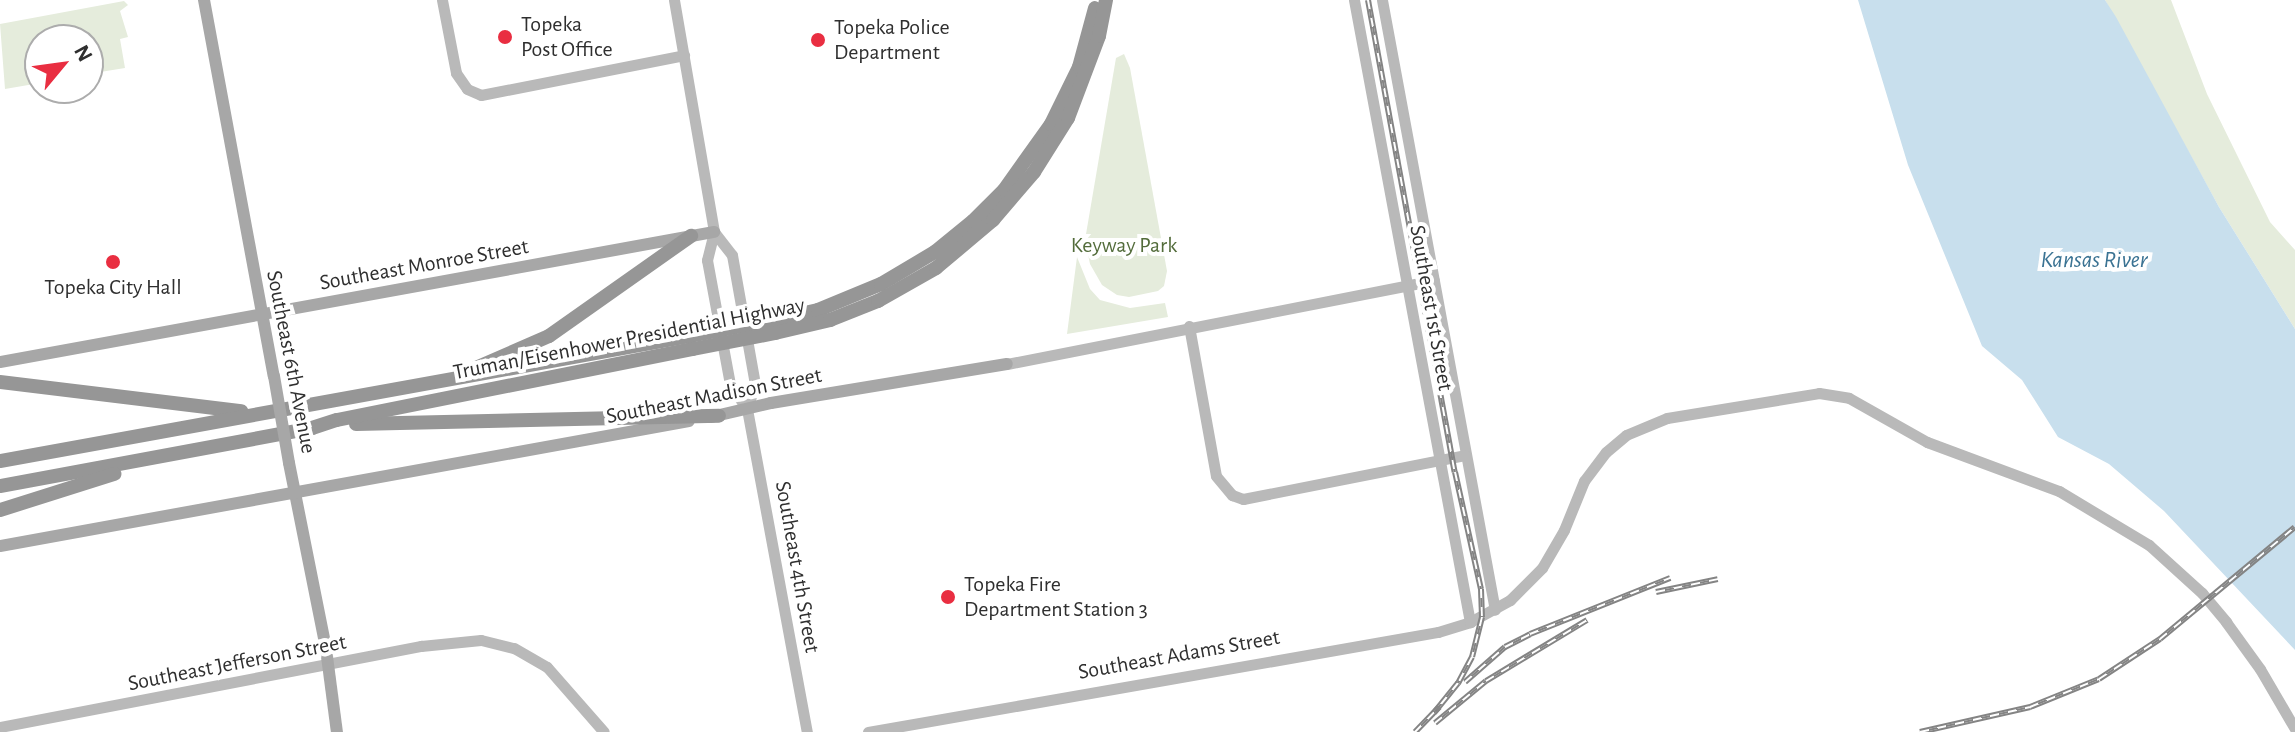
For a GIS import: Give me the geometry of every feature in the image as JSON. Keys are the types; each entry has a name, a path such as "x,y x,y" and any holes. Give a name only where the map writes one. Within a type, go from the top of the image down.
{"highway":[{"name":"Truman/Eisenhower Presidential Highway","path":"916,272 1004,190 1034,152 1084,68 1096,0"},
{"name":"Truman/Eisenhower Presidential Highway","path":"0,461 450,378 774,327 916,272 974,237 1034,172 1068,118 1106,0"},
{"path":"450,378 549,336 691,236"},
{"name":"Truman/Eisenhower Presidential Highway","path":"0,486 312,428 691,342"},
{"path":"0,382 261,412"},
{"path":"312,428 395,421 719,416"},
{"path":"0,510 175,454"}],"main road":[{"name":"Southeast 6th Avenue","path":"204,0 336,730"},
{"name":"Southeast Monroe Street","path":"0,362 714,232"},
{"name":"Southeast Madison Street","path":"0,546 1007,364"}],"street":[{"path":"442,0 456,73 467,89 488,95 684,55"},
{"name":"Southeast 4th Street","path":"674,0 714,232 707,260 730,384 747,409 807,732"},
{"name":"Southeast 1st Street","path":"1354,0 1470,622"},
{"name":"Southeast 1st Street","path":"1382,0 1495,610"},
{"name":"Southeast 4th Street","path":"714,232 732,255 755,384 747,409"},
{"name":"Southeast Madison Street","path":"1007,364 1434,280"},
{"path":"1189,326 1216,476 1229,493 1243,499 1465,455"},
{"name":"Southeast Adams Street","path":"868,732 1438,632 1470,622 1495,610 1542,568 1564,530 1584,481 1606,452 1626,435 1648,424 1681,415 1819,393 1849,398 1927,442 2010,469 2076,499 2149,545 2202,593 2243,644 2295,729"},
{"name":"Southeast Jefferson Street","path":"0,727 327,667 421,646 481,640 514,648 547,667 604,732"}],"green space":[{"path":"2105,0 2171,0 2207,94 2270,222 2295,250 2295,329 2219,207"},
{"path":"124,1 128,5 120,11 128,37 120,39 125,68 104,71 104,24 24,24 24,86 5,89 0,24"},
{"name":"Keyway Park","path":"1124,54 1130,68 1167,271 1164,286 1158,291 1129,297 1117,295 1102,285 1090,264 1085,240 1116,58"},
{"name":"Keyway Park","path":"1077,257 1090,289 1100,300 1130,308 1165,303 1168,317 1067,334"}],"water":[{"name":"Kansas River","path":"1858,0 2105,0 2219,207 2295,329 2295,650 2164,511 2109,464 2058,437 2022,380 1982,346 1908,165"}],"railway":[{"path":"1368,0 1455,472 1481,589 1482,617 1472,657 1458,683 1434,713"},
{"path":"1920,732 2030,707 2099,679 2160,639 2295,527"},
{"path":"1465,682 1505,647 1530,634 1670,578"},
{"path":"1656,592 1718,579"},
{"path":"1435,723 1486,681 1587,620"},
{"path":"1415,732 1439,707"}],"place":[{"name":"Topeka Post Office","path":"505,37"},
{"name":"Topeka Police Department","path":"818,40"},
{"name":"Topeka City Hall","path":"113,262"},
{"name":"Topeka Fire Department Station 3","path":"948,597"}]}
